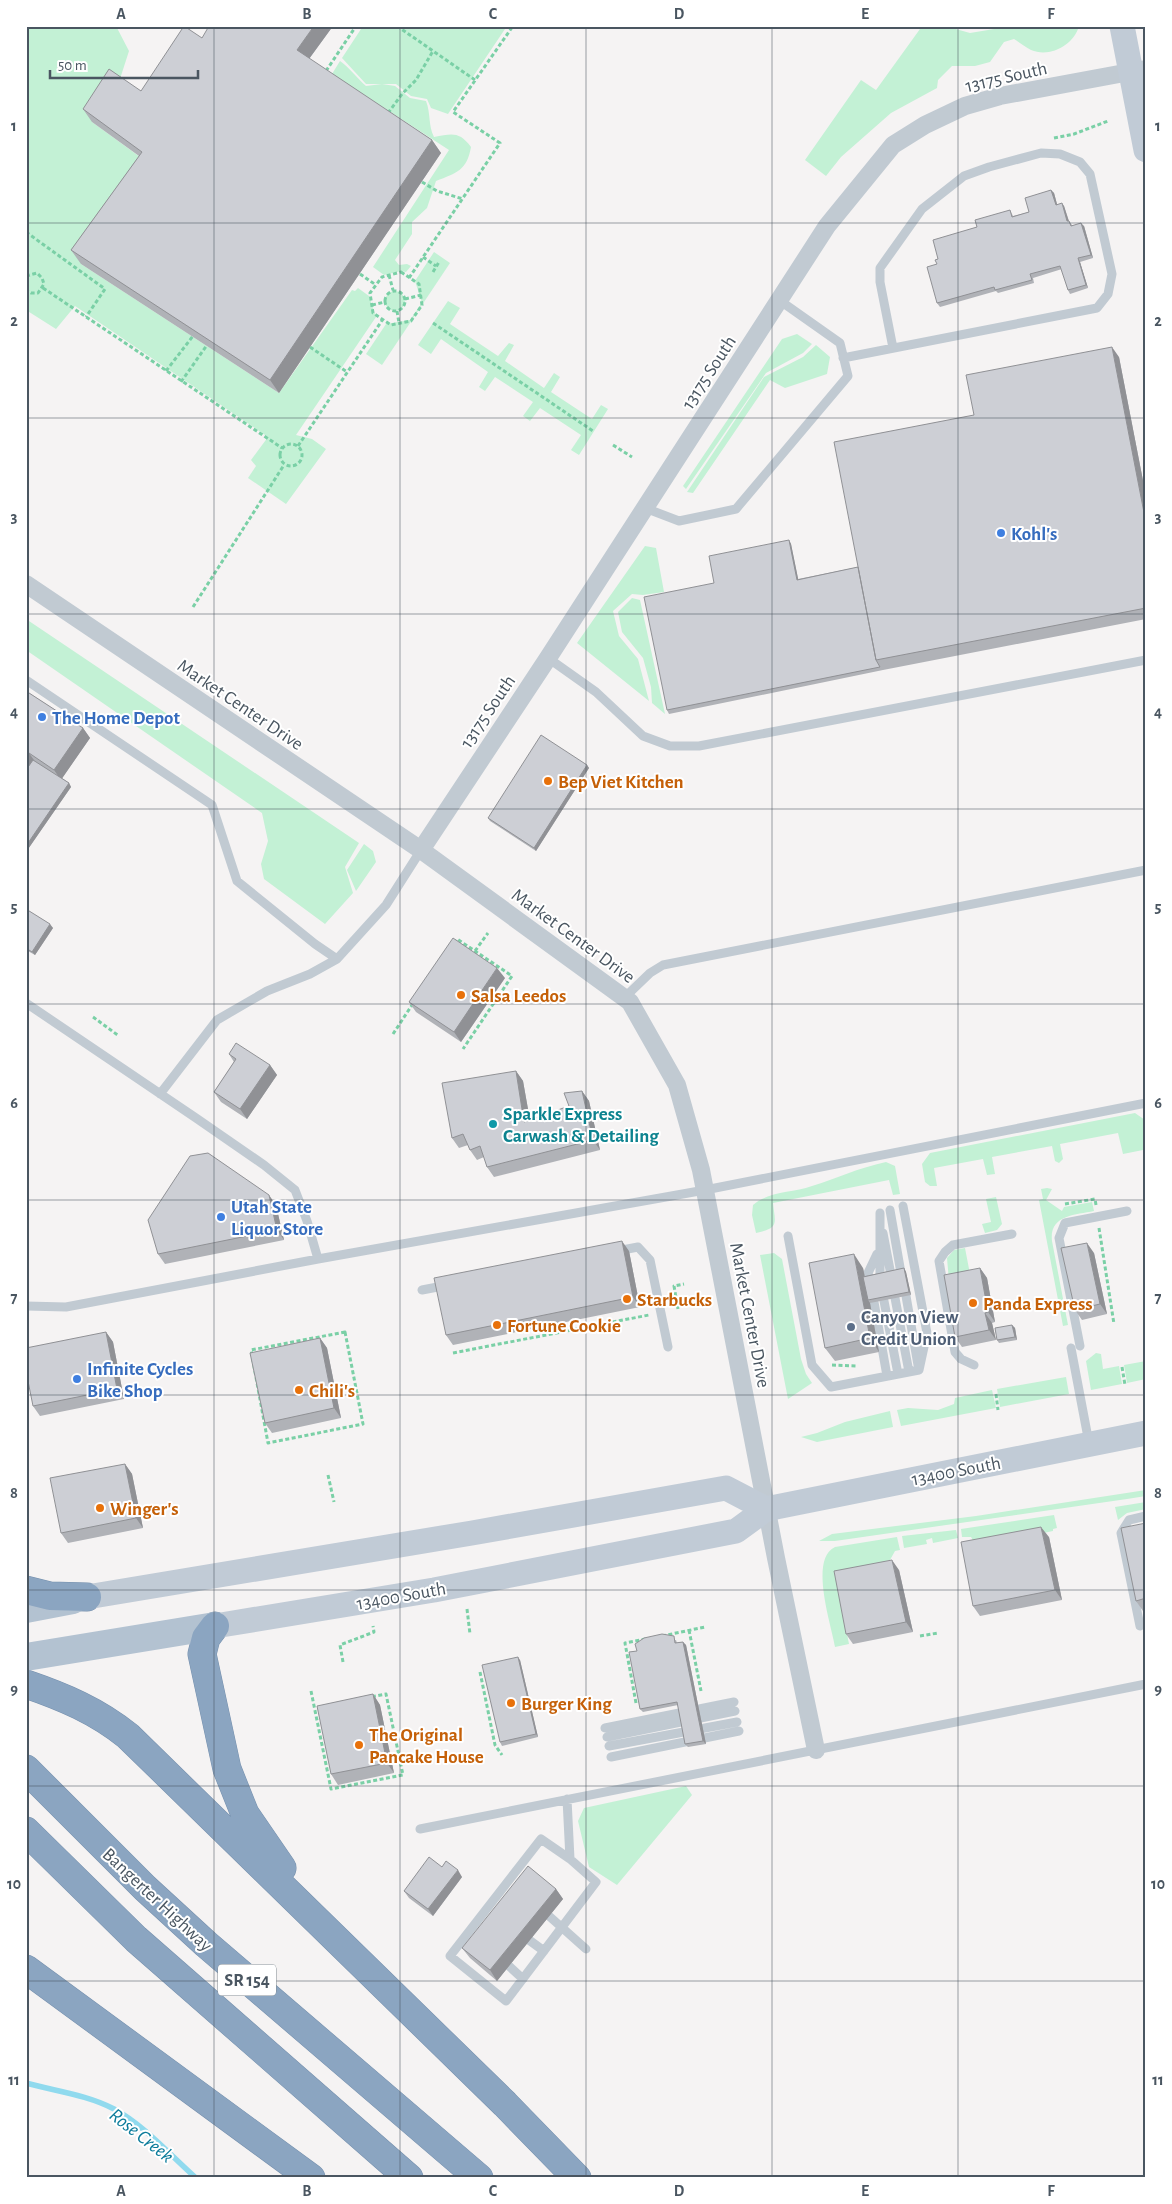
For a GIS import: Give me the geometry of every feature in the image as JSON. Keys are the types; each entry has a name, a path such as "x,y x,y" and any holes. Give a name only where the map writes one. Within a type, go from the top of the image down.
{"highway":[{"path":"26,1590 50,1596 86,1597"},
{"path":"216,1626 206,1638 202,1654 227,1769 236,1794 256,1833 321,1924"},
{"path":"26,1684 56,1694 92,1710 128,1736 578,2178"},
{"name":"Bangerter Highway","path":"26,1769 145,1888 206,1944 479,2178"},
{"name":"SR 154","path":"26,1831 143,1945 409,2178"},
{"path":"26,1969 124,2038 311,2178"}],"main road":[{"path":"1122,26 1138,71 1146,150"},
{"name":"13400 South","path":"26,1657 434,1590 736,1531 766,1509 1146,1433"},
{"path":"26,1609 86,1597 472,1533 726,1488 766,1509"}],"street":[{"name":"13175 South","path":"421,850 548,658 827,226 893,145 925,125 966,106 1000,96 1138,71"},
{"name":"Market Center Drive","path":"26,584 421,850 630,1002 677,1085 705,1190 766,1509 816,1750"}],"lane":[{"path":"843,358 1097,308 1108,294 1112,274 1090,174 1080,162 1060,154 1041,153 989,167 964,176 922,209 880,268 880,282 893,348"},
{"path":"645,508 679,521 736,509 848,376 840,343 779,300"},
{"path":"548,658 596,692 643,736 670,746 699,746 1146,660"},
{"path":"26,680 212,805 237,881 315,944 337,959"},
{"path":"160,1094 217,1020 266,991 310,974 337,959 386,905 421,850"},
{"path":"624,998 650,973 664,965 1146,870"},
{"path":"26,1003 264,1165 295,1190 307,1221 318,1259"},
{"path":"26,1306 66,1308 318,1259 705,1190 1146,1103"},
{"path":"903,1206 927,1333 919,1370"},
{"path":"890,1210 901,1273"},
{"path":"1089,1443 1060,1238 1064,1223 1127,1211"},
{"path":"880,1277 880,1213 890,1275"},
{"path":"974,1365 961,1359 955,1352 939,1261 953,1245 1012,1234"},
{"path":"788,1236 812,1365 831,1387 919,1370"},
{"path":"608,1253 638,1247 650,1260 668,1347"},
{"path":"870,1279 868,1273 879,1248"},
{"path":"422,1290 461,1282"},
{"path":"906,1296 919,1370"},
{"path":"895,1298 909,1372"},
{"path":"888,1376 879,1301 898,1374"},
{"path":"1140,1626 1121,1533 1129,1520 1146,1516"},
{"path":"420,1829 1146,1684"},
{"path":"605,1728 734,1706 608,1742 737,1722"},
{"path":"611,1757 739,1731"},
{"path":"566,1799 570,1859"},
{"path":"540,1839 570,1859 596,1882 506,2001 450,1956 471,1936 511,1884 540,1839"},
{"path":"549,1916 586,1949"},
{"path":"529,1940 544,1951"},
{"path":"508,1966 523,1979"}],"path":[{"path":"326,71 356,26"},
{"path":"397,26 475,80"},
{"path":"409,278 500,143 453,112 513,26"},
{"path":"386,116 402,94 416,80 433,51"},
{"path":"1046,140 1074,134 1108,121"},
{"path":"422,182 437,191 463,199"},
{"path":"26,232 105,289 86,317"},
{"path":"423,257 436,266"},
{"path":"433,272 439,262"},
{"path":"401,272 409,278 419,284 422,304 411,321 391,325 373,313 370,293 382,277 401,272"},
{"path":"26,276 34,273 40,275 44,281 43,288 38,292 27,292"},
{"path":"360,274 376,284"},
{"path":"389,275 393,290"},
{"path":"43,288 282,448"},
{"path":"384,302 387,293 393,290 400,292 405,298"},
{"path":"405,298 421,295"},
{"path":"384,302 390,310 397,311 403,307 405,298"},
{"path":"372,305 384,302"},
{"path":"397,311 399,323"},
{"path":"298,446 382,319"},
{"path":"432,322 593,431"},
{"path":"166,371 193,336"},
{"path":"181,382 206,345"},
{"path":"310,347 347,372"},
{"path":"282,448 291,444 298,446"},
{"path":"613,445 632,457"},
{"path":"282,448 280,458 284,464 291,467 299,464 302,457 298,446"},
{"path":"193,607 284,464"},
{"path":"475,951 488,933"},
{"path":"452,947 457,939 512,976 463,1049"},
{"path":"393,1034 420,994"},
{"path":"93,1017 119,1036"},
{"path":"1065,1204 1095,1200 1114,1324"},
{"path":"678,1309 674,1286 684,1284"},
{"path":"454,1353 651,1314"},
{"path":"345,1332 364,1424 268,1443 251,1350 345,1332"},
{"path":"829,1362 834,1366 858,1366"},
{"path":"1122,1367 1125,1385"},
{"path":"996,1394 998,1410"},
{"path":"328,1475 334,1502"},
{"path":"466,1609 470,1634"},
{"path":"343,1662 340,1645 374,1632 373,1626"},
{"path":"636,1703 625,1643 705,1627"},
{"path":"689,1630 701,1691"},
{"path":"920,1636 938,1632"},
{"path":"480,1672 495,1745 502,1755"},
{"path":"311,1691 331,1789 403,1776 386,1694 368,1697"}],"green space":[{"path":"26,26 116,26 129,51 119,82 92,122 151,165 81,264 279,393 352,290 355,291 358,288 369,296 376,317 296,435 312,439 326,449 286,504 248,478 256,466 251,460 268,437 75,306 56,329 26,310"},
{"path":"363,26 507,26 448,114 431,108 427,99 411,96 396,84 366,84 342,58"},
{"path":"916,26 945,26 970,33 994,29 995,26 1079,26 1067,44 1053,51 1038,52 1031,50 1014,39 1004,42 990,62 975,66 952,66 938,80 937,88 891,113 841,157 826,176 805,160 861,80 876,90 920,29"},
{"path":"340,61 366,86 382,84 395,86 410,98 426,101 434,137 446,135 459,136 471,147 467,161 460,170 436,181 427,208 412,222 412,234 395,260 399,265 407,264 411,266 406,272 401,271 384,275 373,267 449,150 332,74"},
{"path":"434,252 450,263 382,365 366,354 386,324 410,320 422,303 415,281"},
{"path":"391,291 399,291 405,297 405,305 399,311 391,311 385,305 385,297"},
{"path":"448,301 460,308 450,324 498,356 509,343 514,345 505,361 544,388 554,373 560,377 551,392 592,419 601,405 608,409 579,455 571,450 581,435 540,408 530,421 523,416 533,402 495,377 485,391 479,387 488,372 441,339 431,354 418,345"},
{"path":"797,334 812,344 803,353 766,373 686,489 683,486 782,339"},
{"path":"816,345 830,357 827,374 785,388 770,380 693,493 687,492 764,377 803,357"},
{"path":"645,546 656,548 664,592 643,595 632,594 613,611 619,636 638,659 649,701 577,643"},
{"path":"632,598 640,600 665,714 652,703 651,687 643,658 622,632 618,612"},
{"path":"26,619 359,843 345,867 353,893 325,924 264,879 261,864 268,841 262,813 26,650"},
{"path":"364,844 373,851 376,862 356,891 347,870"},
{"path":"1135,1113 1145,1120 1146,1147 1143,1150 1123,1154 1118,1133 1060,1144 1063,1159 1059,1163 1055,1161 1052,1146 992,1157 995,1174 987,1175 983,1159 934,1168 937,1186 930,1186 925,1182 922,1164 930,1153"},
{"path":"886,1162 895,1166 900,1194 893,1195 889,1180 773,1203 774,1224 769,1229 756,1233 752,1215 753,1205 759,1200 812,1186"},
{"path":"1041,1189 1052,1189 1046,1200 1062,1211 1064,1207 1092,1202 1094,1211 1072,1215 1059,1221 1052,1232 1052,1241 1068,1325 1063,1326 1039,1200 1043,1199"},
{"path":"996,1197 1002,1224 997,1230 985,1233 982,1224 991,1222 986,1199"},
{"path":"965,1248 970,1274 949,1281 947,1258 954,1250"},
{"path":"774,1253 782,1259 801,1359 806,1374 812,1383 788,1399 760,1255"},
{"path":"1096,1353 1101,1354 1103,1369 1119,1366 1122,1384 1091,1390 1086,1361"},
{"path":"1146,1361 1146,1379 1127,1383 1124,1365"},
{"path":"1066,1377 1069,1394 1000,1407 997,1389"},
{"path":"992,1390 996,1408 901,1426 897,1410 908,1408 938,1410 954,1404 955,1398"},
{"path":"890,1411 893,1427 817,1442 801,1437 845,1422"},
{"path":"1146,1490 1146,1496 1127,1499 835,1541 819,1541 832,1534 976,1516"},
{"path":"1146,1502 1146,1509 1127,1513 1118,1520 1115,1507"},
{"path":"1054,1515 1057,1528 1053,1529 1053,1531 977,1547 971,1537 962,1537 961,1529"},
{"path":"956,1530 958,1538 933,1543 932,1538 926,1540 927,1544 904,1548 902,1536"},
{"path":"897,1537 900,1550 895,1551 890,1560 836,1577 849,1644 835,1647 824,1593 823,1564 827,1554 835,1547"},
{"path":"686,1786 692,1795 617,1885 589,1867 578,1821 584,1808"}],"building":[{"path":"184,26 202,38 209,26 314,26 297,50 432,140 270,380 71,250 142,152 83,109 109,69 141,91"},
{"path":"1051,190 1056,205 1062,203 1067,221 1069,221 1071,226 1081,223 1091,255 1078,258 1086,285 1068,290 1060,266 1030,274 1032,280 995,290 994,287 937,303 927,267 937,264 935,260 938,259 933,240 977,227 975,220 1010,210 1012,217 1029,212 1025,198"},
{"name":"Kohl's","path":"1112,347 1146,523 1146,608 876,660 834,442 974,415 966,375"},
{"path":"789,540 797,580 858,567 876,660 880,667 667,710 644,597 714,583 709,556"},
{"name":"The Home Depot","path":"26,691 83,728 54,770 29,753 26,757"},
{"path":"541,735 587,765 534,848 488,818"},
{"path":"33,760 69,783 26,846 26,770"},
{"path":"26,909 50,924 32,952 26,948"},
{"name":"Salsa Leedos","path":"453,938 497,968 454,1032 409,1002"},
{"path":"236,1043 270,1065 240,1109 214,1092 236,1059 229,1054"},
{"name":"Sparkle Express Carwash & Detailing","path":"516,1071 524,1122 569,1106 564,1093 582,1091 593,1140 487,1167 480,1146 470,1150 463,1134 452,1138 442,1083"},
{"name":"Utah State Liquor Store","path":"208,1153 269,1195 277,1230 158,1254 148,1220 190,1156"},
{"path":"622,1241 633,1297 446,1335 434,1278"},
{"path":"1087,1243 1100,1304 1075,1310 1061,1248"},
{"name":"Canyon View Credit Union","path":"854,1254 870,1338 825,1348 809,1263"},
{"path":"904,1268 909,1292 868,1300 863,1277"},
{"name":"Panda Express","path":"980,1268 988,1312 985,1313 989,1330 955,1337 944,1275"},
{"path":"1012,1325 1015,1337 997,1340 995,1328"},
{"name":"Infinite Cycles Bike Shop","path":"106,1332 117,1389 33,1406 26,1371 26,1348"},
{"name":"Chili's","path":"320,1338 334,1408 265,1423 250,1353"},
{"name":"Winger's","path":"125,1464 136,1518 61,1533 50,1478"},
{"path":"1146,1523 1146,1598 1136,1601 1121,1528"},
{"path":"1041,1527 1055,1590 973,1606 961,1542"},
{"path":"892,1560 906,1622 846,1634 834,1571"},
{"path":"662,1634 674,1636 675,1643 683,1642 703,1741 685,1744 677,1702 640,1709 629,1652 637,1651 635,1644 644,1638"},
{"name":"Burger King","path":"518,1657 536,1734 500,1742 482,1665"},
{"name":"The Original Pancake House","path":"373,1694 387,1763 331,1774 317,1706"},
{"path":"429,1857 442,1867 446,1861 458,1870 428,1909 404,1891"},
{"path":"528,1866 556,1889 490,1970 462,1948"}],"waterway":[{"name":"Rose Creek","path":"26,2083 82,2097 114,2109 147,2132 196,2178"}],"place":[{"name":"Kohl's","path":"1001,533"},
{"name":"The Home Depot","path":"42,717"},
{"name":"Bep Viet Kitchen","path":"548,781"},
{"name":"Salsa Leedos","path":"461,995"},
{"name":"Sparkle Express Carwash & Detailing","path":"493,1124"},
{"name":"Utah State Liquor Store","path":"221,1217"},
{"name":"Starbucks","path":"627,1299"},
{"name":"Panda Express","path":"973,1303"},
{"name":"Fortune Cookie","path":"497,1325"},
{"name":"Canyon View Credit Union","path":"851,1327"},
{"name":"Infinite Cycles Bike Shop","path":"77,1379"},
{"name":"Chili's","path":"299,1390"},
{"name":"Winger's","path":"100,1508"},
{"name":"Burger King","path":"511,1703"},
{"name":"The Original Pancake House","path":"359,1745"}]}
